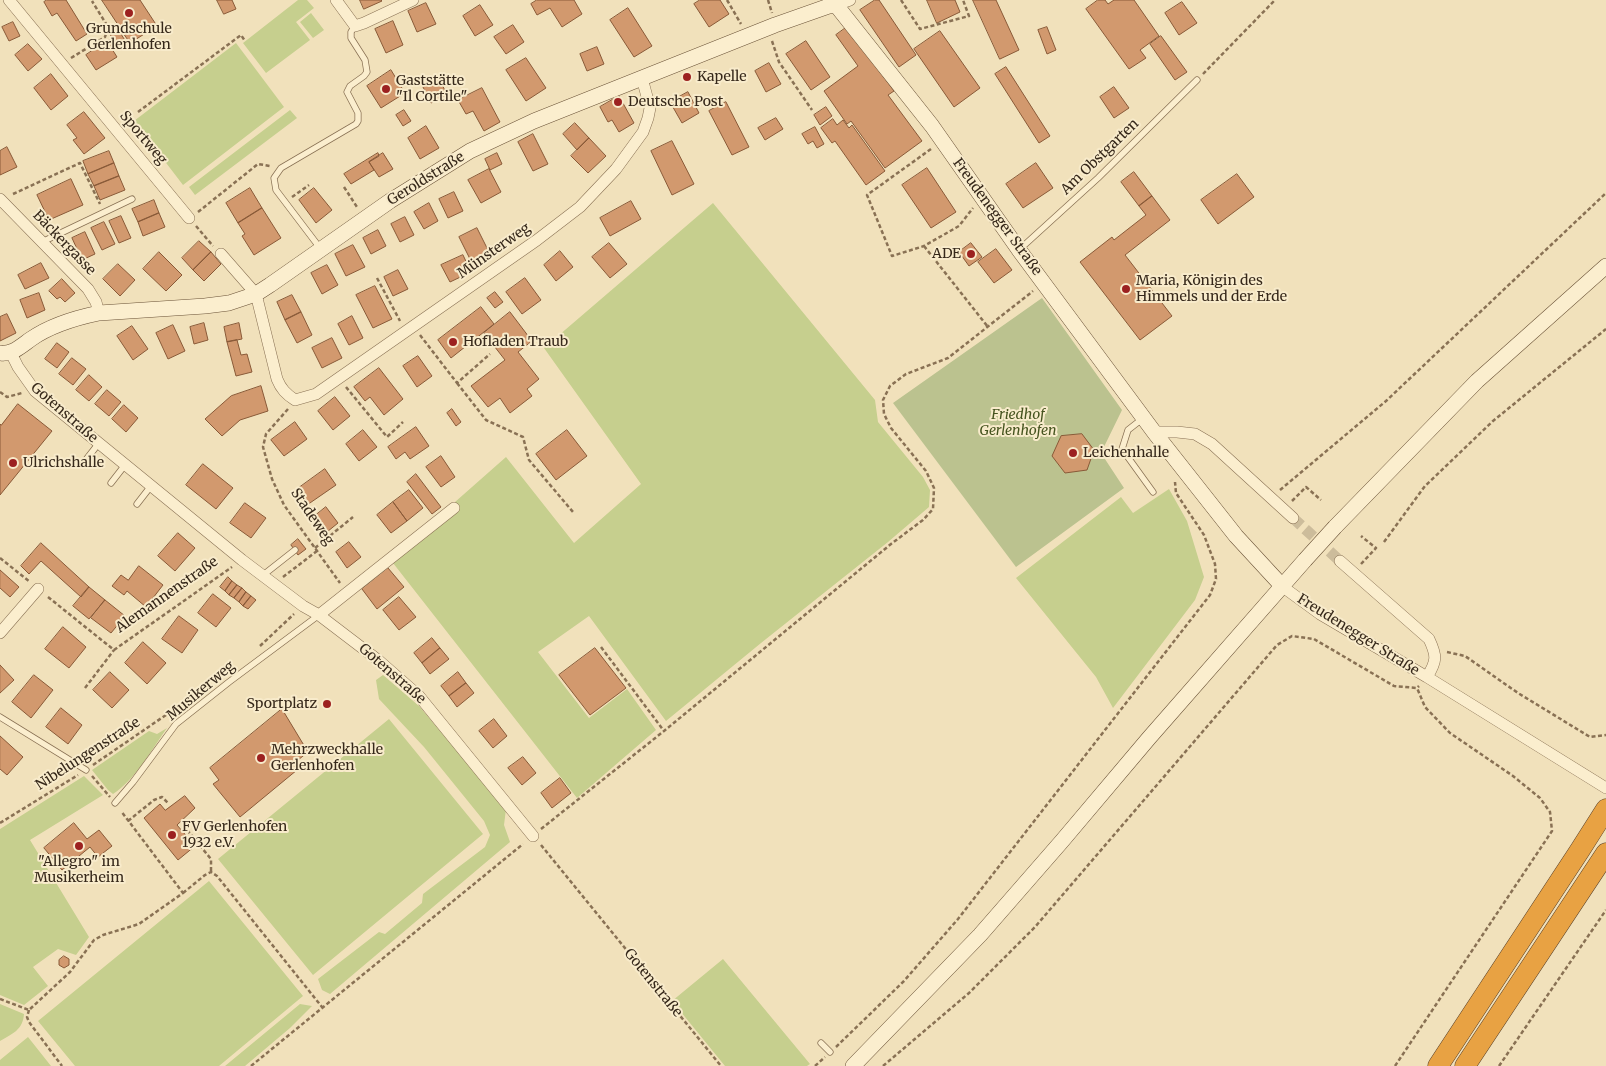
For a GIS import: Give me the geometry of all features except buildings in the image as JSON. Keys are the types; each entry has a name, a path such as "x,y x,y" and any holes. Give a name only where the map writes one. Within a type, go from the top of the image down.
{"highway":[{"path":"1438,1066 1606,809"},
{"path":"1465,1066 1606,853"}],"street":[{"name":"Sportweg","path":"9,0 189,218"},
{"path":"336,0 354,26 364,24 413,0"},
{"name":"Geroldstraße","path":"6,353 60,323 99,313 230,303 256,294 390,201 470,151 534,121 767,28 840,2"},
{"name":"Freudenegger Straße","path":"840,2 1019,250 1154,432 1236,536 1283,587 1320,614 1606,788"},
{"name":"Münsterweg","path":"295,400 316,394 530,245 573,212 616,169 643,132 650,108 642,78"},
{"name":"Bäckergasse","path":"0,200 88,289 96,302 99,313"},
{"path":"221,254 256,294 277,379 286,394 295,400"},
{"path":"853,1066 980,935 1149,738 1335,527 1476,381 1606,266"},
{"name":"Gotenstraße","path":"6,353 34,390 262,576 303,606 319,615 378,660 423,700 533,836"},
{"path":"1154,432 1195,434 1212,444 1289,514"},
{"path":"319,615 454,508"},
{"name":"Freudenegger Straße","path":"1340,561 1429,639 1436,653 1434,665 1427,678"},
{"path":"0,633 38,589"}],"lane":[{"path":"321,250 276,190 274,178 282,168 358,121 358,113 347,92 350,86 364,76 366,66 365,60 351,38 354,26"},
{"name":"Am Obstgarten","path":"1019,250 1098,178 1197,80"},
{"path":"42,242 132,199"},
{"path":"1143,417 1128,430 1122,449 1153,492"},
{"path":"85,461 99,443"},
{"path":"111,482 125,465"},
{"path":"137,504 152,486"},
{"path":"262,576 295,550"},
{"name":"Musikerweg","path":"115,803 176,724 319,615"},
{"path":"0,717 86,770"},
{"path":"821,1043 830,1052"}],"path":[{"path":"727,0 748,36"},
{"path":"901,0 920,29 969,16 963,0"},
{"path":"1197,80 1275,0"},
{"path":"62,64 105,37 108,27 92,1"},
{"path":"767,28 779,62 812,110"},
{"path":"138,112 241,34 245,40"},
{"path":"942,141 867,195 892,256 924,246 959,226 981,196"},
{"path":"0,200 80,163 103,212"},
{"path":"221,254 189,218 258,164 282,168"},
{"path":"285,202 309,185"},
{"path":"344,186 365,219"},
{"path":"1271,498 1386,401 1606,193"},
{"path":"924,246 988,327"},
{"path":"377,278 409,329 457,383 486,420 523,437 529,460 573,512"},
{"path":"251,1066 891,544 923,520 933,509 934,488 926,472 891,428 884,414 883,400 890,386 906,374 948,358 1044,283"},
{"path":"1384,542 1425,486 1493,420 1606,330"},
{"path":"457,383 490,354"},
{"path":"338,378 387,437 403,422"},
{"path":"0,392 7,396 34,390"},
{"name":"Stadeweg","path":"295,400 266,434 263,447 272,479 284,505 346,593"},
{"path":"815,1066 904,981 958,919 1210,595 1216,579 1215,564 1204,535 1176,493 1171,453"},
{"path":"1289,514 1306,486 1321,500"},
{"path":"274,584 316,550 352,516"},
{"path":"1352,572 1376,548 1362,536"},
{"name":"Alemannenstraße","path":"0,558 114,650 242,560"},
{"path":"254,650 303,606"},
{"path":"883,1066 969,993 1035,927 1277,645 1292,636 1314,639 1394,686 1416,688 1427,678"},
{"path":"601,647 664,731"},
{"path":"85,688 114,650"},
{"path":"1436,653 1442,651 1465,656 1518,693 1590,737 1606,735"},
{"path":"1394,1066 1552,831 1550,812 1540,798 1513,776 1450,732 1425,707 1416,688"},
{"name":"Nibelungenstraße","path":"0,823 86,770 200,691"},
{"path":"86,770 115,803 183,893"},
{"path":"128,820 154,800 162,797 168,803"},
{"path":"183,825 211,859 211,872"},
{"name":"Gotenstraße","path":"533,836 721,1066"},
{"path":"211,872 217,876 322,1007"},
{"path":"62,1066 29,1022 27,1017 28,1010 70,972 94,940 103,935 139,924 211,872"},
{"path":"1499,1066 1606,910"},
{"path":"0,999 28,1010"}],"green space":[{"path":"298,0 307,0 314,8 296,22 310,40 266,73 243,43"},
{"path":"311,13 324,30 313,38 300,22"},
{"path":"236,43 284,107 183,185 134,121"},
{"path":"290,110 297,118 195,195 189,187"},
{"path":"713,203 875,400 878,422 923,477 930,490 929,507 666,721 589,616 538,652 589,718 627,689 656,730 577,798 393,563 459,509 455,502 506,457 574,543 641,484 544,348"},
{"name":"Friedhof Gerlenhofen","path":"1042,298 1122,410 1101,453 1124,488 1016,567 893,403"},
{"path":"1169,489 1187,521 1204,577 1195,600 1113,708 1096,677 1016,578 1121,497 1133,513"},
{"path":"383,675 419,706 506,809 504,825 510,842 330,994 322,990 318,979 379,932 385,934 422,903 423,894 485,847 490,835 484,821 424,747 379,699 376,680"},
{"path":"389,719 483,834 313,975 218,859"},
{"path":"167,728 136,773 113,794 92,770 149,731 157,734"},
{"path":"84,776 103,795 30,840 89,937 76,955 58,949 33,967 48,986 24,1005 0,995 0,829"},
{"path":"209,881 303,996 219,1066 75,1066 38,1021"},
{"path":"723,959 810,1064 807,1066 725,1066 672,1001"},
{"path":"0,1004 24,1014 19,1028 13,1034 0,1041"},
{"path":"300,1004 312,1006 290,1028 245,1066 225,1066"},
{"path":"28,1037 51,1066 0,1066 0,1060"}],"tunnel":[{"path":"1293,518 1340,561"}],"place":[{"name":"Grundschule Gerlenhofen","path":"129,13"},
{"name":"Kapelle","path":"687,77"},
{"name":"Gaststätte \"Il Cortile\"","path":"386,89"},
{"name":"Deutsche Post","path":"618,102"},
{"name":"ADE","path":"971,254"},
{"name":"Maria, Königin des Himmels und der Erde","path":"1126,289"},
{"name":"Hofladen Traub","path":"453,342"},
{"name":"Leichenhalle","path":"1073,453"},
{"name":"Ulrichshalle","path":"13,463"},
{"name":"Sportplatz","path":"327,704"},
{"name":"Mehrzweckhalle Gerlenhofen","path":"261,758"},
{"name":"FV Gerlenhofen 1932 e.V.","path":"172,835"},
{"name":"\"Allegro\" im Musikerheim","path":"79,846"}]}
